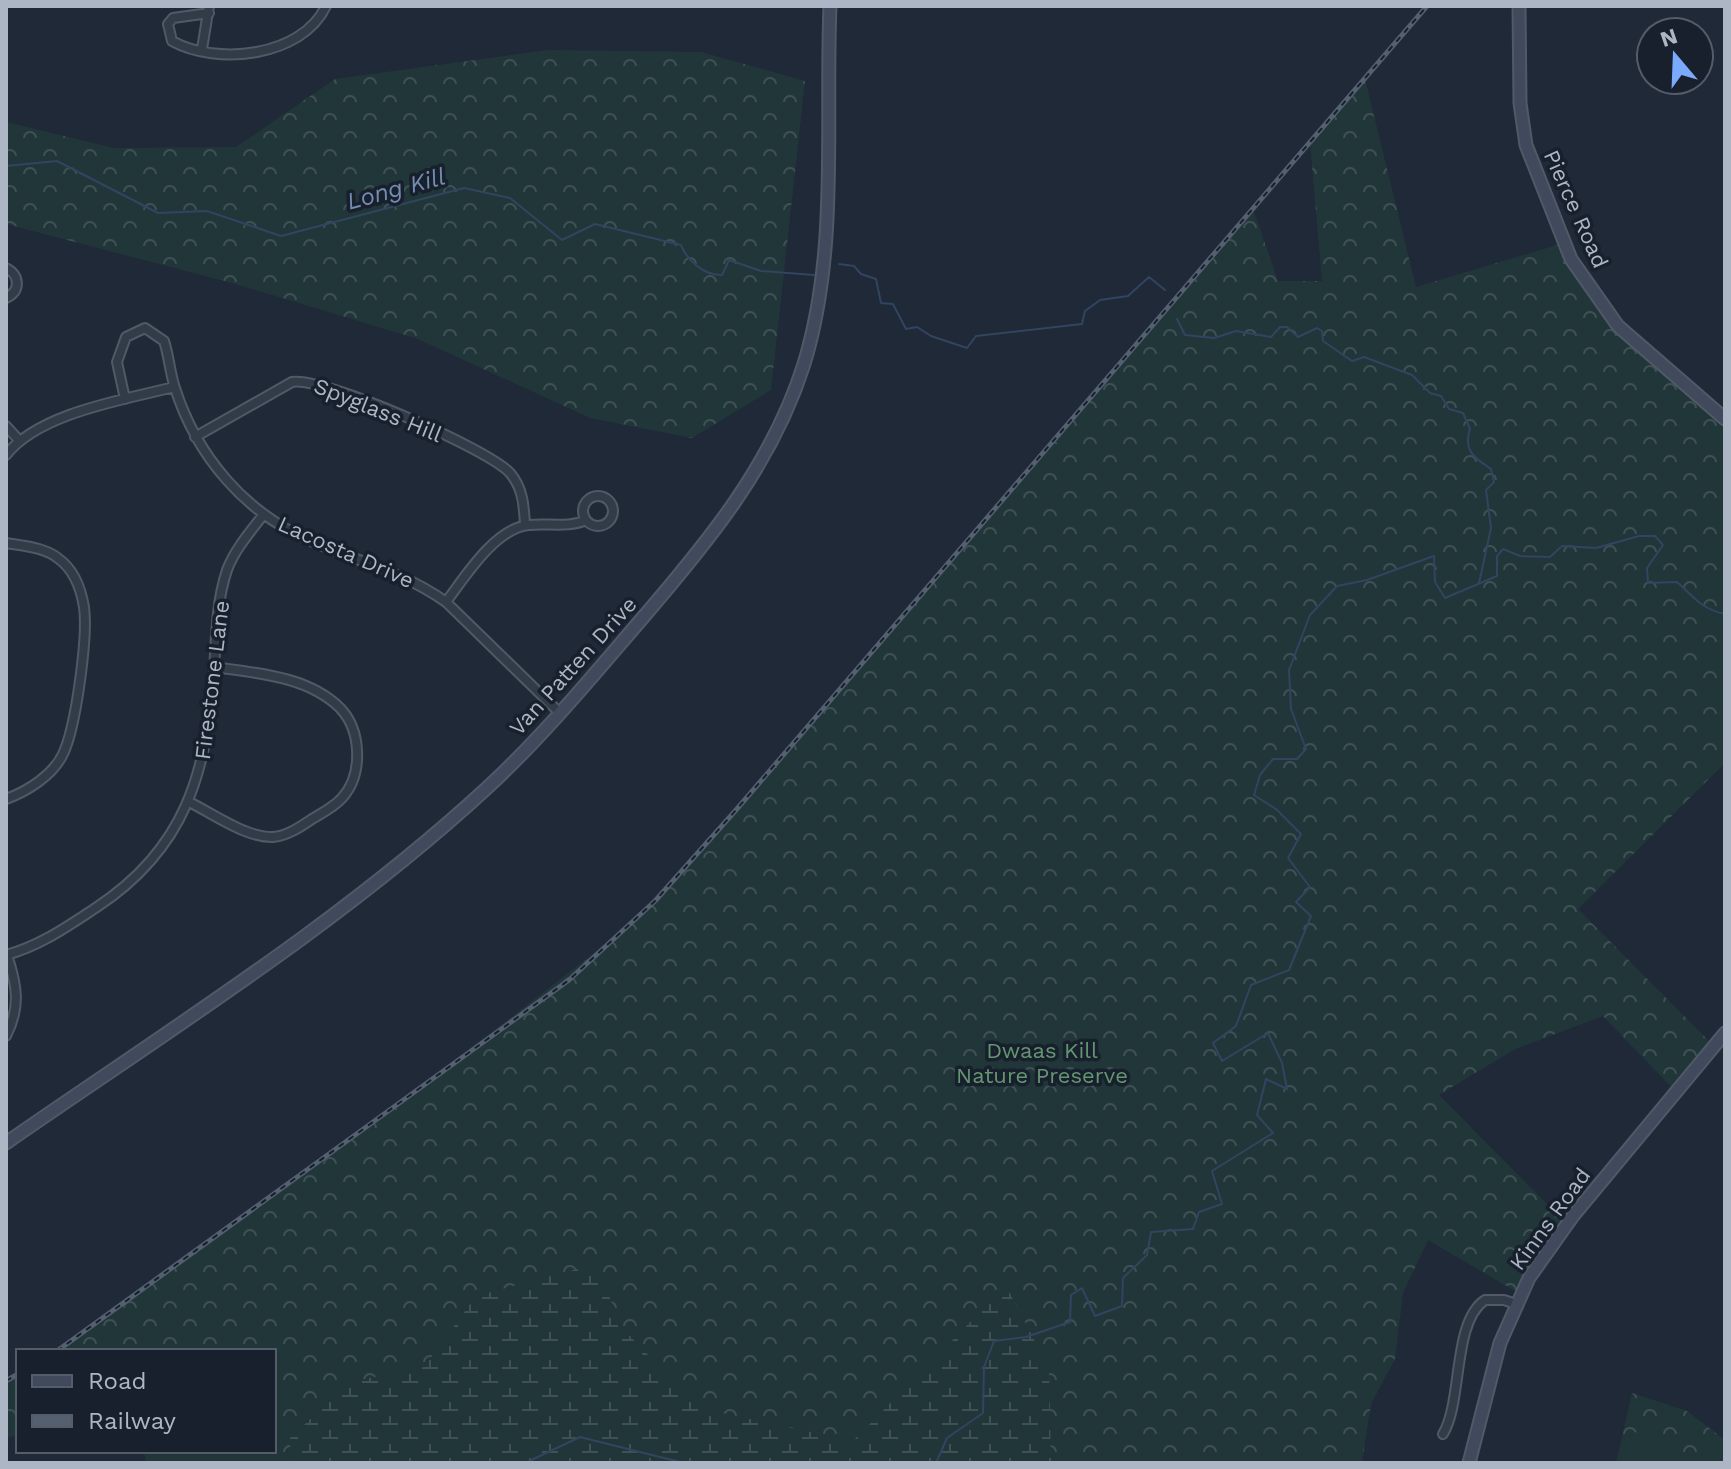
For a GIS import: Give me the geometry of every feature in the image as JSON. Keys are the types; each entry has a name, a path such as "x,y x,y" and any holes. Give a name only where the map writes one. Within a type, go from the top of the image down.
{"street":[{"path":"202,49 209,9 184,14 168,24 172,41 202,49 234,55 285,44 314,24 326,6"},
{"name":"Van Patten Drive","path":"6,1143 375,882 488,786 560,713 710,540 756,473 785,416 804,364 821,281 828,180 830,6"},
{"name":"Pierce Road","path":"1519,6 1520,103 1526,145 1571,259 1618,326 1725,419"},
{"path":"6,268 17,282 15,291 6,298"},
{"name":"Lacosta Drive","path":"125,399 119,352 126,337 135,331 151,330 164,341 174,387 195,437 229,485 264,514 312,542 376,563 446,602 560,713"},
{"name":"Spyglass Hill","path":"195,437 292,382 305,380 328,386 437,432 503,466 521,491 525,525"},
{"path":"6,455 18,439 46,424 174,387"},
{"path":"6,426 18,439"},
{"name":"Firestone Lane","path":"6,955 55,935 111,898 155,854 189,802 202,767 219,605 228,569 242,542 264,514"},
{"path":"446,602 498,541 525,525 586,520"},
{"path":"6,543 48,552 60,559 78,584 85,626 70,737 62,757 47,775 6,799"},
{"path":"189,802 234,825 273,837 300,827 343,798 356,770 354,736 347,717 330,700 275,675 214,667"},
{"path":"6,955 18,994 16,1013 6,1036"},
{"name":"Kinns Road","path":"1469,1463 1488,1382 1516,1304 1535,1268 1725,1033"},
{"path":"1443,1434 1452,1419 1457,1372 1472,1316 1485,1300 1504,1300 1516,1304"}],"green space":[{"path":"548,50 701,52 805,81 771,390 692,438 590,418 418,339 232,283 6,224 6,122 114,148 236,147 335,79"},
{"name":"Dwaas Kill Nature Preserve","path":"1365,79 1416,287 1564,243 1603,311 1725,419 1725,763 1578,909 1714,1046 1676,1092 1603,1016 1515,1049 1439,1095 1567,1224 1520,1294 1428,1240 1403,1293 1395,1359 1371,1404 1362,1463 146,1463 144,1453 276,1453 276,1349 59,1349 379,1120 635,921 756,786 1253,209 1278,281 1322,281 1310,143"},
{"path":"596,1264 622,1328 685,1393 717,1412 853,1441 1006,1286 1049,1368 1051,1463 291,1463 290,1438 350,1382 424,1367 476,1296"},
{"path":"16,1374 16,1436 6,1438 6,1380"},
{"path":"1632,1393 1687,1411 1725,1440 1725,1463 1616,1463"},
{"path":"1642,1429 1662,1445 1655,1463 1620,1463 1625,1438"}],"waterway":[{"name":"Long Kill","path":"6,166 57,161 158,213 207,211 281,236 464,188 510,198 562,240 595,224 681,245 688,257 709,273 722,275 729,260 761,271 814,275"},
{"name":"Long Kill","path":"839,264 854,266 861,274 876,279 881,303 893,304 906,329 917,327 931,336 967,348 976,336 1082,324 1085,311 1100,300 1128,296 1149,277 1165,290"},
{"name":"Long Kill","path":"1177,319 1185,335 1214,338 1236,331 1271,337 1280,327 1287,327 1298,337 1317,328 1322,331 1323,341 1352,361 1364,357 1412,375 1430,393 1441,396 1449,409 1463,413 1470,429 1470,449 1491,469 1494,482 1486,490 1491,528 1479,583"},
{"path":"936,1463 947,1438 983,1413 984,1367 994,1341 1026,1337 1070,1322 1071,1295 1082,1288 1095,1316 1122,1306 1123,1278 1147,1255 1151,1232 1193,1229 1199,1212 1222,1204 1212,1171 1273,1133 1257,1115 1266,1079 1287,1089 1282,1063 1268,1033 1222,1061 1213,1043 1236,1026 1251,985 1289,970 1311,916 1296,902 1310,887 1288,858 1301,834 1276,809 1254,795 1260,775 1273,759 1297,759 1306,749 1291,709 1289,670 1310,615 1337,586 1367,580 1434,556 1435,582 1445,598 1497,576 1497,556 1503,549 1520,556 1550,557 1562,546 1596,548 1639,536 1655,536 1663,545 1647,568 1648,583 1677,582 1704,606 1725,614"},
{"path":"525,1463 580,1437 684,1463"}],"railway":[{"path":"60,1349 569,980 655,901 1427,6"},
{"path":"6,1381 16,1375"}]}
